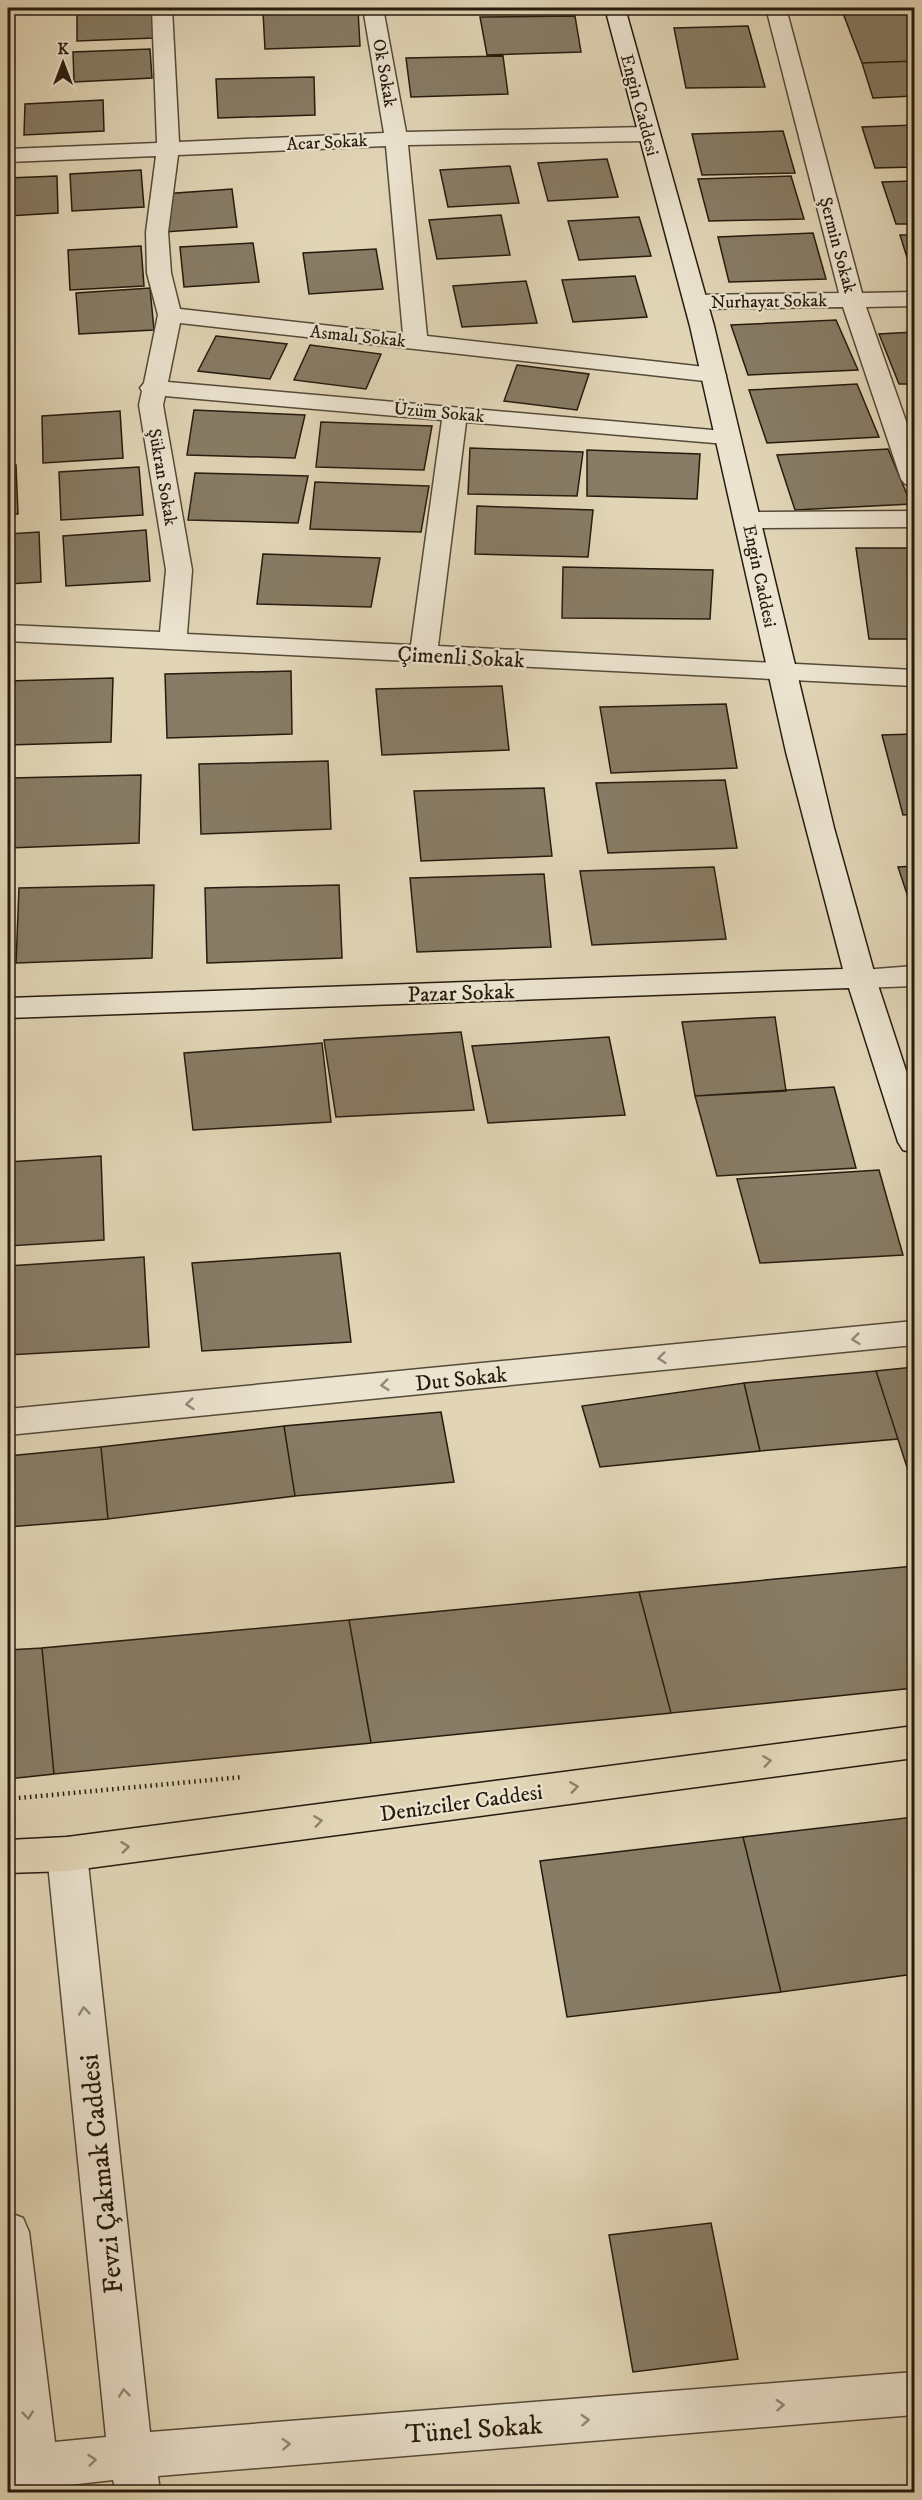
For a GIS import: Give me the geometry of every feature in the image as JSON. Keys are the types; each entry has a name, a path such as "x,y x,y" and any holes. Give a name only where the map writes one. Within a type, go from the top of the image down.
{"main road":[{"name":"Denizciler Caddesi","path":"8,1857 67,1854 915,1742"}],"street":[{"path":"162,8 168,150 157,232 159,273 170,315"},
{"name":"Ok Sokak","path":"373,8 396,139 416,342"},
{"name":"Engin Caddesi","path":"615,8 647,134 696,302 726,437 748,520 781,673 861,978 915,1142"},
{"name":"Şermin Sokak","path":"776,8 852,299 915,479"},
{"name":"Acar Sokak","path":"8,156 396,139 647,134"},
{"name":"Nurhayat Sokak","path":"696,302 915,299"},
{"name":"Asmalı Sokak","path":"170,315 714,375"},
{"name":"Şükran Sokak","path":"170,315 152,388 151,405 179,570 174,641"},
{"name":"Üzüm Sokak","path":"152,388 726,437"},
{"path":"423,654 455,414"},
{"path":"748,520 915,519"},
{"name":"Çimenli Sokak","path":"8,633 915,678"},
{"name":"Pazar Sokak","path":"8,1008 915,976"},
{"name":"Dut Sokak","path":"8,1422 915,1333"},
{"name":"Fevzi Çakmak Caddesi","path":"67,1854 135,2474"},
{"path":"8,2232 36,2480"},
{"name":"Tünel Sokak","path":"36,2480 135,2474 915,2394"}],"building":[{"path":"481,8 574,8 575,11 482,14"},
{"path":"841,8 911,8 914,21 914,61 862,63"},
{"path":"152,9 154,38 77,41 77,13"},
{"path":"358,10 360,46 265,49 263,12"},
{"path":"575,16 581,52 487,55 480,17"},
{"path":"748,26 765,87 686,88 674,28"},
{"path":"150,49 152,78 74,82 73,52"},
{"path":"503,56 508,94 411,97 406,58"},
{"path":"914,61 914,96 873,98 862,63"},
{"path":"314,77 315,115 218,118 216,79"},
{"path":"103,100 104,131 24,135 25,104"},
{"path":"914,125 914,167 875,168 862,127"},
{"path":"783,131 795,173 702,175 692,134"},
{"path":"607,159 618,197 548,201 538,163"},
{"path":"510,166 519,203 448,207 440,170"},
{"path":"141,170 144,207 72,211 70,174"},
{"path":"57,176 58,213 8,216 8,178"},
{"path":"791,176 804,219 709,221 698,179"},
{"path":"914,181 914,224 896,224 882,182"},
{"path":"232,189 237,227 164,232 162,194"},
{"path":"501,215 510,255 437,259 429,220"},
{"path":"639,217 651,256 579,260 568,221"},
{"path":"813,233 826,279 729,282 718,237"},
{"path":"900,235 914,235 914,280"},
{"path":"253,243 259,282 184,287 180,247"},
{"path":"141,246 144,286 70,290 68,250"},
{"path":"376,249 383,289 309,294 303,253"},
{"path":"635,276 647,317 573,322 562,280"},
{"path":"526,281 537,323 462,327 453,286"},
{"path":"150,288 154,330 79,334 76,293"},
{"path":"836,320 858,370 748,375 731,325"},
{"path":"914,332 914,384 899,384 879,334"},
{"path":"216,336 287,344 270,379 198,371"},
{"path":"310,345 381,354 366,389 294,380"},
{"path":"517,365 589,374 577,410 504,401"},
{"path":"857,384 879,437 767,443 749,390"},
{"path":"194,410 305,415 295,458 187,455"},
{"path":"120,411 123,458 43,463 42,416"},
{"path":"321,422 432,426 424,470 316,467"},
{"path":"470,448 583,452 577,496 468,494"},
{"path":"888,449 911,504 795,510 777,455"},
{"path":"587,450 700,454 697,499 587,496"},
{"path":"16,465 18,514 8,514 8,466"},
{"path":"139,467 143,515 61,520 59,472"},
{"path":"195,473 308,476 298,523 188,520"},
{"path":"315,482 429,486 421,532 310,529"},
{"path":"477,506 593,510 588,557 475,554"},
{"path":"146,530 150,581 66,586 63,536"},
{"path":"39,532 41,582 8,584 8,534"},
{"path":"856,548 914,548 914,639 869,639"},
{"path":"263,554 380,558 371,607 257,604"},
{"path":"563,567 713,570 710,619 562,618"},
{"path":"291,671 292,734 167,738 165,674"},
{"path":"113,678 111,742 8,745 8,681"},
{"path":"502,686 509,750 382,755 376,689"},
{"path":"726,704 737,768 611,773 600,707"},
{"path":"914,734 914,814 903,815 882,735"},
{"path":"328,761 331,829 201,834 199,764"},
{"path":"141,775 139,843 9,848 11,778"},
{"path":"725,780 737,848 608,853 596,783"},
{"path":"544,788 552,856 421,861 414,791"},
{"path":"914,866 914,915 898,867"},
{"path":"714,867 726,939 592,945 580,871"},
{"path":"544,874 551,947 417,952 410,878"},
{"path":"154,885 152,958 16,963 19,888"},
{"path":"339,885 342,958 207,963 205,888"},
{"path":"775,1017 786,1091 695,1096 682,1022"},
{"path":"461,1032 474,1110 336,1117 324,1040"},
{"path":"609,1037 625,1115 488,1123 472,1046"},
{"path":"322,1043 331,1122 193,1130 184,1053"},
{"path":"834,1087 856,1168 717,1176 695,1096"},
{"path":"101,1156 104,1240 8,1246 8,1162"},
{"path":"879,1170 903,1255 760,1263 737,1179"},
{"path":"340,1253 351,1342 202,1351 192,1263"},
{"path":"144,1257 149,1347 8,1355 8,1266"},
{"path":"914,1367 914,1489 876,1371"},
{"path":"876,1371 898,1439 760,1451 744,1383"},
{"path":"744,1383 760,1451 600,1467 582,1406"},
{"path":"441,1412 454,1482 295,1496 284,1426"},
{"path":"284,1426 295,1496 108,1519 101,1447"},
{"path":"101,1447 108,1519 8,1527 8,1456"},
{"path":"914,1566 914,1688 671,1713 639,1592"},
{"path":"639,1592 671,1713 371,1743 349,1620"},
{"path":"349,1620 371,1743 54,1774 42,1648"},
{"path":"42,1648 54,1774 8,1779 8,1650"},
{"path":"914,1817 914,1974 781,1992 743,1837"},
{"path":"743,1837 781,1992 567,2017 540,1861"},
{"path":"711,2223 738,2359 633,2372 609,2235"},
{"path":"914,2486 914,2492 813,2492"}]}
